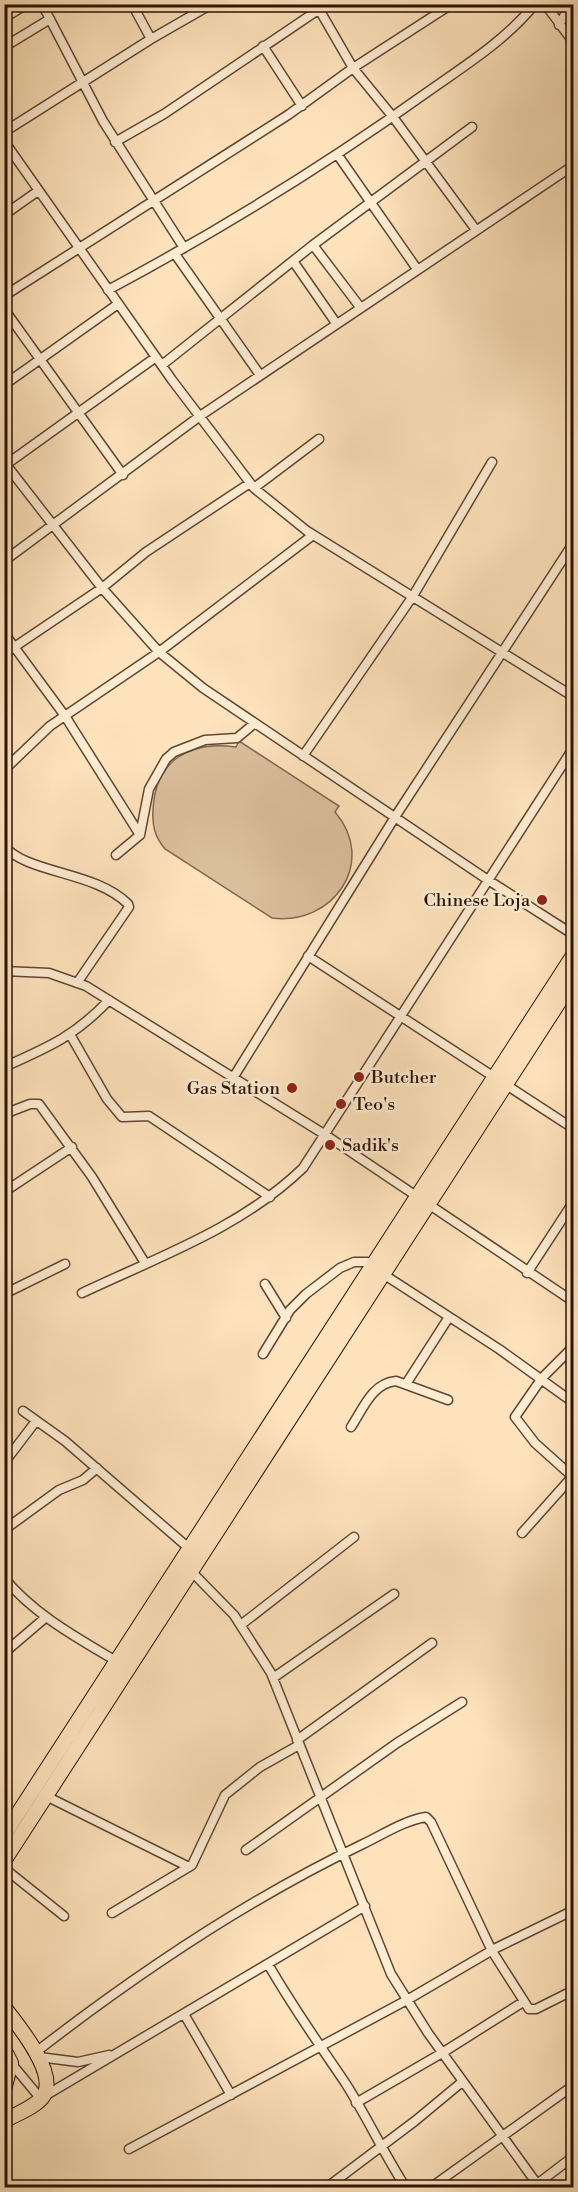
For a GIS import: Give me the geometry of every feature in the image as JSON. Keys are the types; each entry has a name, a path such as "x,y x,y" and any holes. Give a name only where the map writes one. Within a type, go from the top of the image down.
{"main road":[{"path":"4,1861 185,1567 499,1082 573,954"},
{"path":"499,1082 573,979"},
{"path":"4,1834 116,1661 185,1567"},
{"path":"4,2007 37,2055 46,2079 43,2097 4,2121"},
{"path":"4,2049 11,2063 4,2090"}],"street":[{"path":"4,18 27,4"},
{"path":"42,4 115,142 184,248"},
{"path":"132,4 151,39"},
{"path":"4,132 151,39 212,4"},
{"path":"115,142 164,114 317,7 327,4"},
{"path":"108,290 245,215 393,117 496,43 535,4"},
{"path":"545,4 573,43"},
{"path":"559,25 571,4"},
{"path":"4,296 302,106 353,68 452,5"},
{"path":"317,7 353,68 393,117 476,230"},
{"path":"4,47 50,19"},
{"path":"263,46 302,106"},
{"path":"162,365 313,245 472,127"},
{"path":"4,141 156,357 252,485 313,535 573,697"},
{"path":"337,154 417,269"},
{"path":"4,561 200,416 573,165"},
{"path":"4,215 38,191"},
{"path":"313,245 360,307"},
{"path":"175,254 260,375"},
{"path":"293,261 336,323"},
{"path":"4,385 118,304"},
{"path":"4,309 123,475"},
{"path":"156,357 5,464 102,588 159,652 203,688 573,935"},
{"path":"4,654 102,588 146,552 252,485 319,439"},
{"path":"303,756 413,596 492,462"},
{"path":"4,770 41,734 159,652 313,535"},
{"path":"233,1078 395,817 573,542"},
{"path":"4,633 66,716 140,835"},
{"path":"116,855 140,835 149,789 166,759 174,752 193,743 237,738 255,723"},
{"path":"82,1293 205,1237 270,1197 303,1168 573,747"},
{"path":"4,846 22,859 89,880 128,904 129,907 76,983"},
{"path":"308,956 573,1129"},
{"path":"4,971 49,973 76,983 109,1000 324,1134 573,1302"},
{"path":"4,1067 71,1035 89,1021 109,1000"},
{"path":"71,1035 107,1099 122,1117 149,1116 270,1197"},
{"path":"4,1114 30,1104 39,1104 72,1147 145,1263"},
{"path":"4,1192 72,1147"},
{"path":"527,1273 573,1201"},
{"path":"263,1354 286,1318 306,1294 340,1268 354,1262 379,1268 542,1378 573,1403"},
{"path":"4,1294 65,1264"},
{"path":"265,1284 286,1318"},
{"path":"406,1384 449,1317"},
{"path":"522,1533 573,1477 535,1443 515,1417 542,1378 573,1346"},
{"path":"351,1427 378,1386 396,1381 448,1400"},
{"path":"22,1411 97,1468 194,1553"},
{"path":"4,1463 36,1420"},
{"path":"4,1530 59,1490 83,1480 97,1468"},
{"path":"242,1624 354,1537"},
{"path":"185,1567 242,1624 273,1678 345,1853 391,1974 407,2000 536,2186 573,2156"},
{"path":"4,1578 19,1596 45,1618 116,1661"},
{"path":"273,1678 394,1594"},
{"path":"4,1653 45,1618"},
{"path":"112,1913 189,1868 199,1855 225,1795 432,1642"},
{"path":"246,1850 397,1743 462,1702"},
{"path":"46,1796 189,1868"},
{"path":"37,2055 122,1986 222,1922 345,1853 426,1817 431,1822 492,1951 523,2002 529,2009 536,2009 573,1990"},
{"path":"4,1868 64,1916"},
{"path":"11,2063 36,2093 43,2097 365,1906"},
{"path":"129,2149 320,2048 492,1951 573,1910"},
{"path":"268,1964 406,2187"},
{"path":"356,2103 523,2002"},
{"path":"184,2014 231,2095"},
{"path":"37,2055 78,2062 124,2050"},
{"path":"326,2187 462,2082"},
{"path":"430,2187 502,2138 573,2085"}],"shaded area":[{"path":"239,741 339,806 335,812 347,831 352,851 350,870 342,887 330,901 314,912 294,918 272,918 165,849 157,836 153,816 155,793 160,778 168,767 190,751 203,747 236,747"}],"place":[{"name":"Chinese Loja","path":"542,900"},
{"name":"Butcher","path":"359,1077"},
{"name":"Gas Station","path":"292,1088"},
{"name":"Teo's","path":"341,1104"},
{"name":"Sadik's","path":"330,1145"}]}
